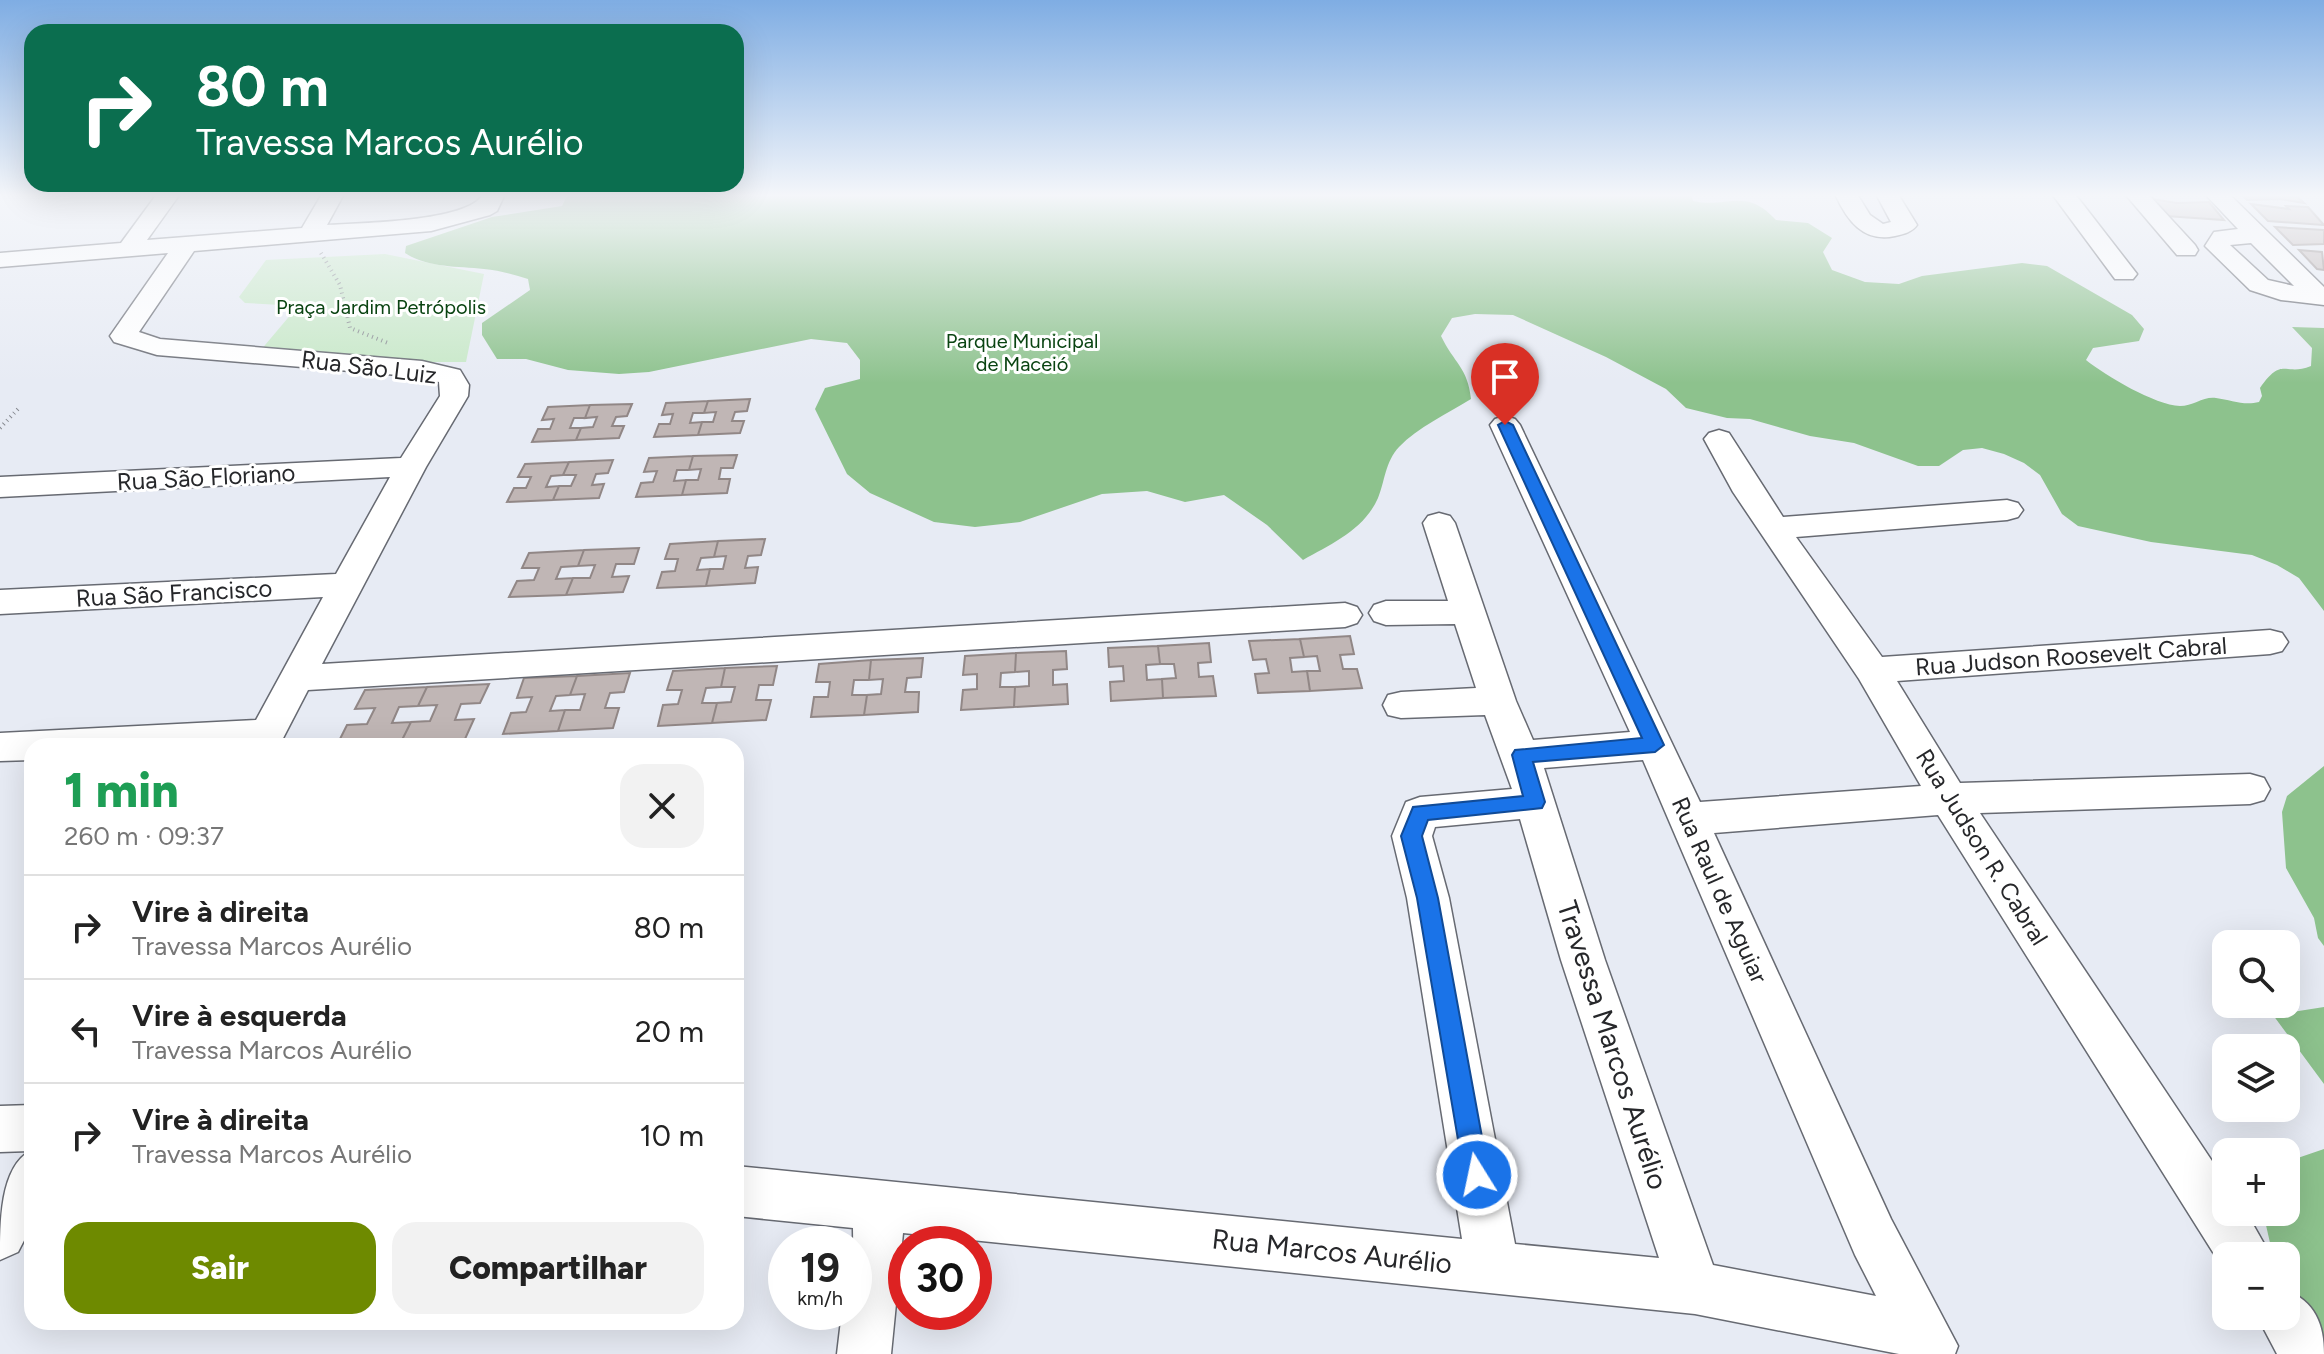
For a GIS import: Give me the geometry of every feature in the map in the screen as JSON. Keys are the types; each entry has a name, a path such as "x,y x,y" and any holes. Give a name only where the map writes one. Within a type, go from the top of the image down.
{"street":[{"path":"0,261 38,257"},
{"name":"Rua São Luiz","path":"178,257 123,336 157,347 422,369 450,376 455,385 454,396 411,467 264,738"},
{"path":"2111,257 2124,274"},
{"path":"2229,257 2259,285 2281,292 2321,296"},
{"path":"2281,257 2321,296"},
{"name":"Rua Raul de Aguiar","path":"1505,425 1655,745 1873,1237 1930,1343"},
{"name":"Rua Judson R. Cabral","path":"1719,439 1775,528 1872,670 1949,799 2236,1242"},
{"name":"Rua São Floriano","path":"0,487 411,467"},
{"path":"1775,528 2007,510"},
{"name":"Travessa Marcos Aurélio","path":"1439,523 1498,701 1521,755 1583,960 1695,1288"},
{"name":"Rua São Francisco","path":"0,602 348,585"},
{"path":"1386,613 1469,612"},
{"path":"297,678 1345,615"},
{"name":"Rua Judson Roosevelt Cabral","path":"1872,670 2270,642"},
{"path":"1401,705 1498,701"},
{"path":"1521,755 1655,745"},
{"path":"0,747 24,746"},
{"path":"1688,819 1949,799 2250,789"},
{"path":"1493,1267 1428,898 1412,836 1420,813 1535,802"},
{"path":"0,1129 24,1128"},
{"path":"0,1234 24,1190"},
{"name":"Rua Marcos Aurélio","path":"744,1192 1695,1288 1930,1343"},
{"path":"864,1354 881,1205"},
{"path":"2293,1330 2309,1354"}],"path":[{"path":"324,257 340,285 350,328 411,352 422,369"},
{"path":"0,428 18,409"}],"green space":[{"name":"Praça Jardim Petrópolis","path":"401,257 484,274 466,362 406,362 260,351 298,306 245,303 239,297 266,260"},
{"name":"Parque Municipal de Maceió","path":"1826,257 1832,270 1865,282 1899,284 1922,276 2022,263 2047,266 2132,315 2144,329 2139,341 2093,348 2086,360 2118,381 2170,404 2180,406 2212,398 2259,402 2262,396 2260,388 2274,372 2311,366 2312,348 2292,327 2324,328 2324,611 2299,578 2252,555 2151,542 2078,526 2062,514 2040,475 2004,454 1982,448 1963,450 1939,466 1918,466 1854,443 1686,408 1666,389 1606,357 1513,315 1475,314 1452,318 1441,336 1464,373 1471,399 1424,427 1399,447 1388,465 1378,498 1364,519 1346,535 1303,560 1267,525 1224,495 1185,502 1147,491 1102,494 1020,522 975,527 934,522 870,493 847,474 815,409 825,388 860,379 860,360 847,343 811,339 649,372 619,374 568,370 526,359 497,359 482,335 482,323 530,290 528,279 495,270 433,264 414,258"},
{"path":"2324,766 2324,946 2318,938 2314,918 2286,868 2282,812 2287,796"},
{"path":"2324,1007 2324,1084 2300,1052 2300,1034 2287,1034 2275,1018 2300,1018 2300,1011"},
{"path":"2324,1149 2324,1349 2300,1314 2300,1242 2270,1242 2266,1226 2300,1226 2300,1157"}],"building":[{"path":"2306,257 2323,257 2324,270 2317,269"},
{"path":"750,399 747,411 735,412 732,421 744,421 740,433 698,435 702,422 713,422 716,412 704,413 708,401"},
{"path":"708,401 704,413 693,413 690,423 702,422 698,435 654,437 659,424 670,424 673,414 662,415 666,403"},
{"path":"632,404 627,416 616,417 612,426 624,426 619,438 576,440 581,428 593,427 597,417 585,418 590,405"},
{"path":"590,405 585,418 574,418 570,428 581,428 576,440 532,442 538,429 550,429 554,419 542,420 548,407"},
{"path":"737,455 733,468 721,468 719,479 730,479 727,493 682,495 686,480 698,480 701,469 689,470 693,456"},
{"path":"693,456 689,470 677,470 674,481 686,480 682,495 636,497 641,483 653,482 657,471 644,472 649,458"},
{"path":"613,460 608,473 596,474 592,485 604,484 599,498 553,500 559,486 571,486 576,475 563,475 569,462"},
{"path":"569,462 563,475 551,476 546,487 559,486 553,500 507,502 514,488 526,488 531,477 518,477 525,464"},
{"path":"765,539 761,555 748,556 745,568 758,567 755,583 706,586 710,569 723,569 726,556 714,557 718,541"},
{"path":"718,541 714,557 701,558 697,570 710,569 706,586 657,588 662,572 675,571 678,559 665,559 670,544"},
{"path":"639,548 634,564 616,564 612,577 629,576 623,592 566,595 573,578 590,578 595,565 578,566 584,550"},
{"path":"584,550 578,566 561,567 556,579 573,578 566,595 509,597 517,581 534,580 539,568 522,568 529,553"},
{"path":"1350,636 1354,654 1340,655 1343,669 1357,669 1362,688 1310,691 1307,671 1320,671 1317,656 1304,657 1300,639"},
{"path":"1300,639 1304,657 1290,658 1292,672 1307,671 1310,691 1258,693 1255,674 1269,673 1266,659 1253,660 1249,641"},
{"path":"1209,643 1211,662 1198,663 1199,677 1213,676 1216,696 1163,698 1162,679 1176,678 1174,664 1160,664 1158,646"},
{"path":"1158,646 1160,664 1146,665 1147,680 1162,679 1163,698 1111,701 1110,682 1124,681 1123,666 1109,667 1108,648"},
{"path":"1066,651 1067,669 1053,670 1053,685 1067,684 1068,704 1014,707 1015,687 1029,686 1029,671 1015,672 1016,653"},
{"path":"1016,653 1015,672 1001,673 1000,687 1015,687 1014,707 961,710 963,690 977,689 977,674 963,675 965,656"},
{"path":"923,658 921,677 907,678 905,692 919,692 918,712 864,715 867,695 881,694 883,679 869,680 871,660"},
{"path":"871,660 869,680 854,680 852,695 867,695 864,715 811,717 814,697 828,697 830,682 816,682 819,664"},
{"path":"777,666 773,685 759,685 756,700 771,700 766,720 712,723 717,703 731,702 735,687 721,687 725,668"},
{"path":"725,668 721,687 706,688 702,703 717,703 712,723 658,726 663,705 678,704 682,690 667,690 673,671"},
{"path":"630,673 624,692 610,693 605,708 619,708 613,728 558,731 565,710 580,710 585,694 570,695 577,676"},
{"path":"577,676 570,695 556,696 550,711 565,710 558,731 503,734 511,713 526,712 532,697 517,698 524,678"},
{"path":"489,684 480,703 461,704 455,720 474,719 465,738 403,738 411,722 430,721 437,705 418,706 427,687"},
{"path":"427,687 418,706 399,707 392,723 411,722 403,738 340,738 347,725 367,724 375,708 355,709 365,690"}],"route":[{"path":"1477,1175 1428,898 1412,836 1420,813 1535,802 1521,755 1655,745 1505,425"}]}
